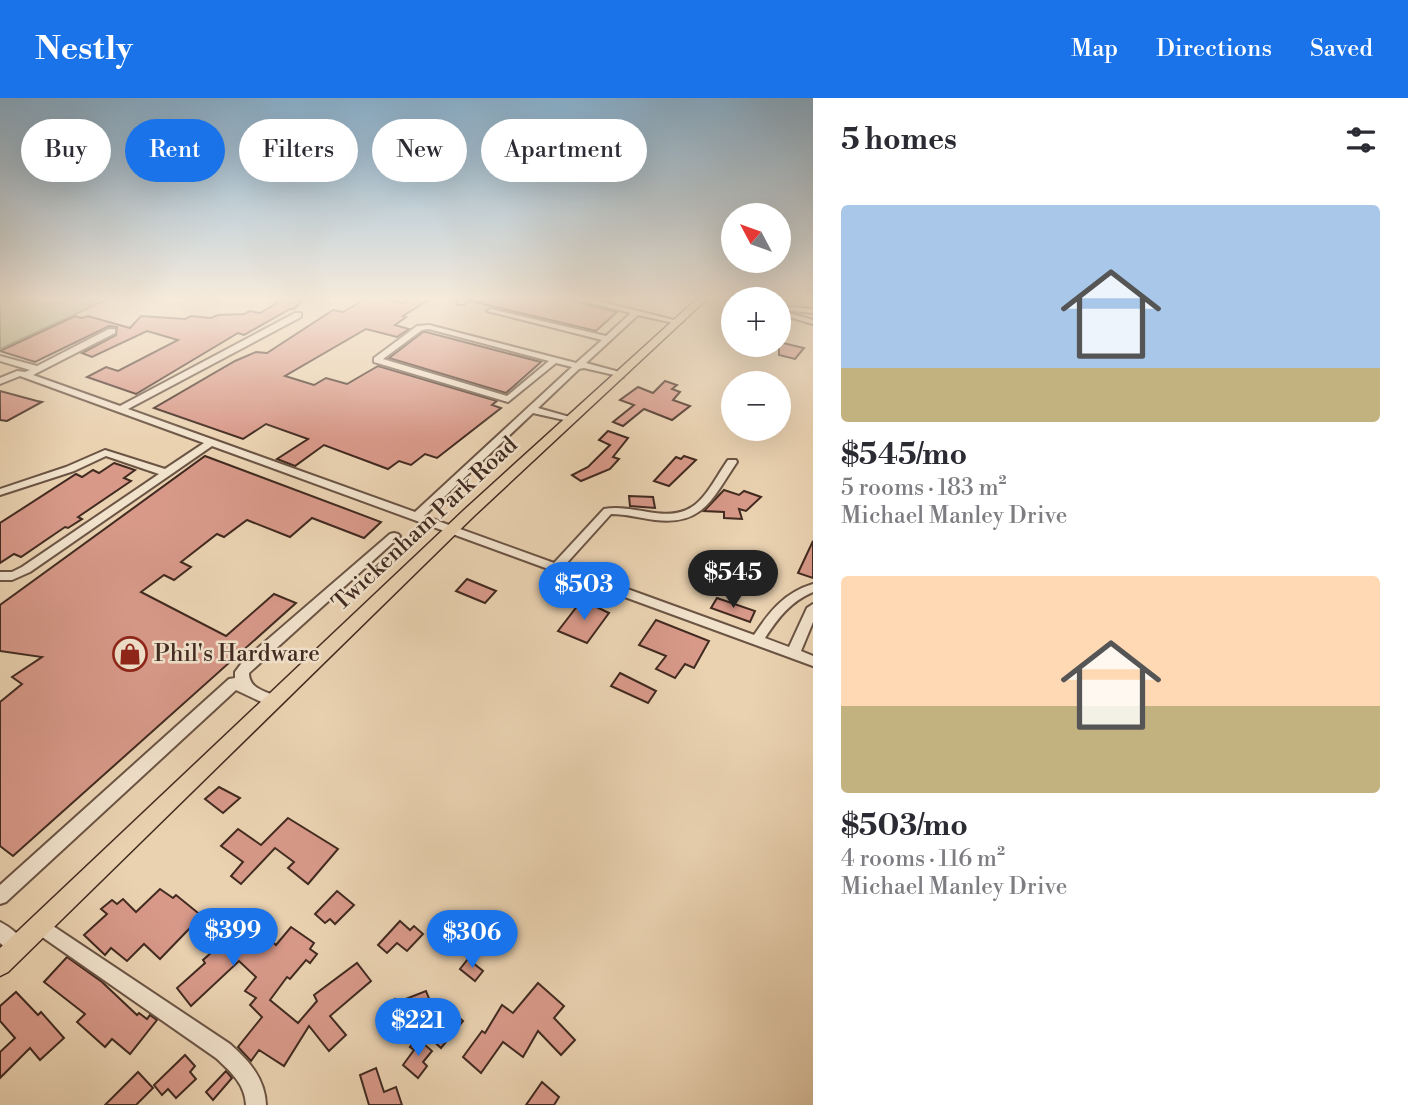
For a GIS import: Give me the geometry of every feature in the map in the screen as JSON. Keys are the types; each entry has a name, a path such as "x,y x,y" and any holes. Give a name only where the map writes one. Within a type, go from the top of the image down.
{"main road":[{"name":"Twickenham Park Road","path":"0,964 451,530 654,344"}],"street":[{"path":"26,375 87,344"},
{"path":"119,410 243,344"},
{"path":"400,344 377,360 508,399 555,360"},
{"path":"491,344 555,360"},
{"path":"416,517 604,344"},
{"path":"0,358 38,369"},
{"path":"581,366 620,375"},
{"path":"3,377 17,373 26,375 813,661"},
{"path":"533,410 570,420"},
{"path":"0,492 71,469 102,454 167,473"},
{"path":"557,567 608,511 663,518 689,516 701,507 732,461"},
{"path":"0,576 19,575 167,473"},
{"path":"247,689 242,682 242,672 249,663 394,536"},
{"path":"757,640 780,606 795,594 813,588"},
{"path":"793,654 813,608"},
{"path":"0,896 234,682 273,701"},
{"path":"41,926 223,1051 247,1075 257,1096 256,1105"},
{"path":"0,931 18,947"}],"lane":[{"path":"555,360 581,366"},
{"path":"167,473 210,443"},
{"path":"795,594 813,600"}],"building":[{"path":"15,344 72,344 35,362 0,351"},
{"path":"99,344 120,344 92,357 82,353"},
{"path":"170,344 220,344 136,394 87,377 106,367 118,371"},
{"path":"281,344 340,344 285,376 314,385 326,378 347,384 378,366 497,401 492,405 501,408 437,458 425,454 411,465 399,461 388,469 324,445 295,466 277,459 308,439 266,424 243,439 154,408 235,361 256,352 267,353"},
{"path":"407,344 472,344 541,362 506,393 389,358"},
{"path":"791,345 804,348 795,359 787,357 791,357"},
{"path":"665,381 677,385 672,389 680,392 673,400 690,406 672,420 644,409 623,426 613,422 634,405 620,400 638,387 653,393"},
{"path":"0,391 42,402 7,421 0,420"},
{"path":"608,431 628,438 613,457 619,459 610,469 581,481 572,475 588,467 610,445 599,440"},
{"name":"Phil's Hardware","path":"205,456 381,522 364,538 312,518 290,537 247,520 224,537 217,534 181,562 191,567 174,580 164,575 141,592 226,636 274,594 296,603 13,856 0,846 0,702 22,684 12,677 42,657 0,651 0,605"},
{"path":"684,456 696,460 669,486 654,481 676,457 681,459"},
{"path":"114,463 135,470 124,478 131,481 78,517 82,519 68,528 65,527 21,557 14,554 0,563 0,523 76,474 82,477 93,470 99,473"},
{"path":"724,490 739,495 744,491 761,497 746,511 739,509 742,519 724,518 724,512 704,511"},
{"path":"629,496 653,497 655,508 630,506"},
{"path":"813,541 813,578 798,573"},
{"path":"467,579 496,591 485,603 456,591"},
{"path":"717,598 755,611 750,622 711,608"},
{"path":"582,600 609,613 587,643 558,631"},
{"path":"656,620 709,641 694,668 685,664 675,678 656,669 666,656 639,645"},
{"path":"620,673 656,691 648,703 611,686"},
{"path":"219,787 240,798 223,813 205,799"},
{"path":"288,818 338,849 308,884 288,868 294,862 275,848 241,884 231,876 243,862 221,846 238,829 261,845"},
{"path":"160,889 173,898 176,895 203,917 207,913 234,938 243,928 247,931 253,925 276,945 291,927 314,943 310,949 317,954 310,963 306,960 290,979 287,977 270,1000 298,1023 317,1001 314,995 357,963 371,981 330,1016 346,1035 329,1051 309,1026 284,1066 259,1050 251,1061 238,1047 262,1017 250,1005 256,998 245,991 256,977 239,961 191,1006 177,988 205,963 203,960 212,952 189,929 160,959 144,944 127,961 111,948 105,955 84,935 107,914 101,909 112,900 117,904 123,899 136,912"},
{"path":"337,891 354,905 335,924 330,919 325,923 315,914"},
{"path":"400,921 410,930 414,926 423,934 407,951 397,943 387,953 378,945"},
{"path":"67,957 102,982 137,1015 139,1013 147,1019 150,1015 157,1020 130,1054 112,1039 105,1047 77,1022 85,1014 44,982"},
{"path":"468,959 483,971 475,981 460,969"},
{"path":"538,983 564,1006 554,1018 575,1040 561,1055 538,1031 523,1057 503,1042 481,1073 463,1057 482,1031 485,1033 502,1005 513,1013"},
{"path":"426,991 432,1006 413,1014 410,1005 392,1022 383,1012 395,999 398,1002"},
{"path":"16,992 38,1015 41,1012 64,1038 40,1060 30,1048 0,1078 0,1052 15,1038 0,1021 0,1006"},
{"path":"446,1006 463,1021 441,1048 431,1039 441,1027 433,1021"},
{"path":"417,1038 432,1051 423,1062 427,1066 418,1078 403,1065 414,1050 410,1047"},
{"path":"185,1055 195,1066 190,1072 196,1079 176,1098 168,1089 162,1095 154,1085"},
{"path":"376,1068 384,1092 396,1087 402,1105 369,1105 360,1075"},
{"path":"226,1071 232,1078 213,1100 206,1092"},
{"path":"138,1072 153,1088 136,1105 105,1105"},
{"path":"542,1082 559,1097 554,1105 526,1105"}],"place":[{"name":"Phil's Hardware","path":"130,654"}]}
